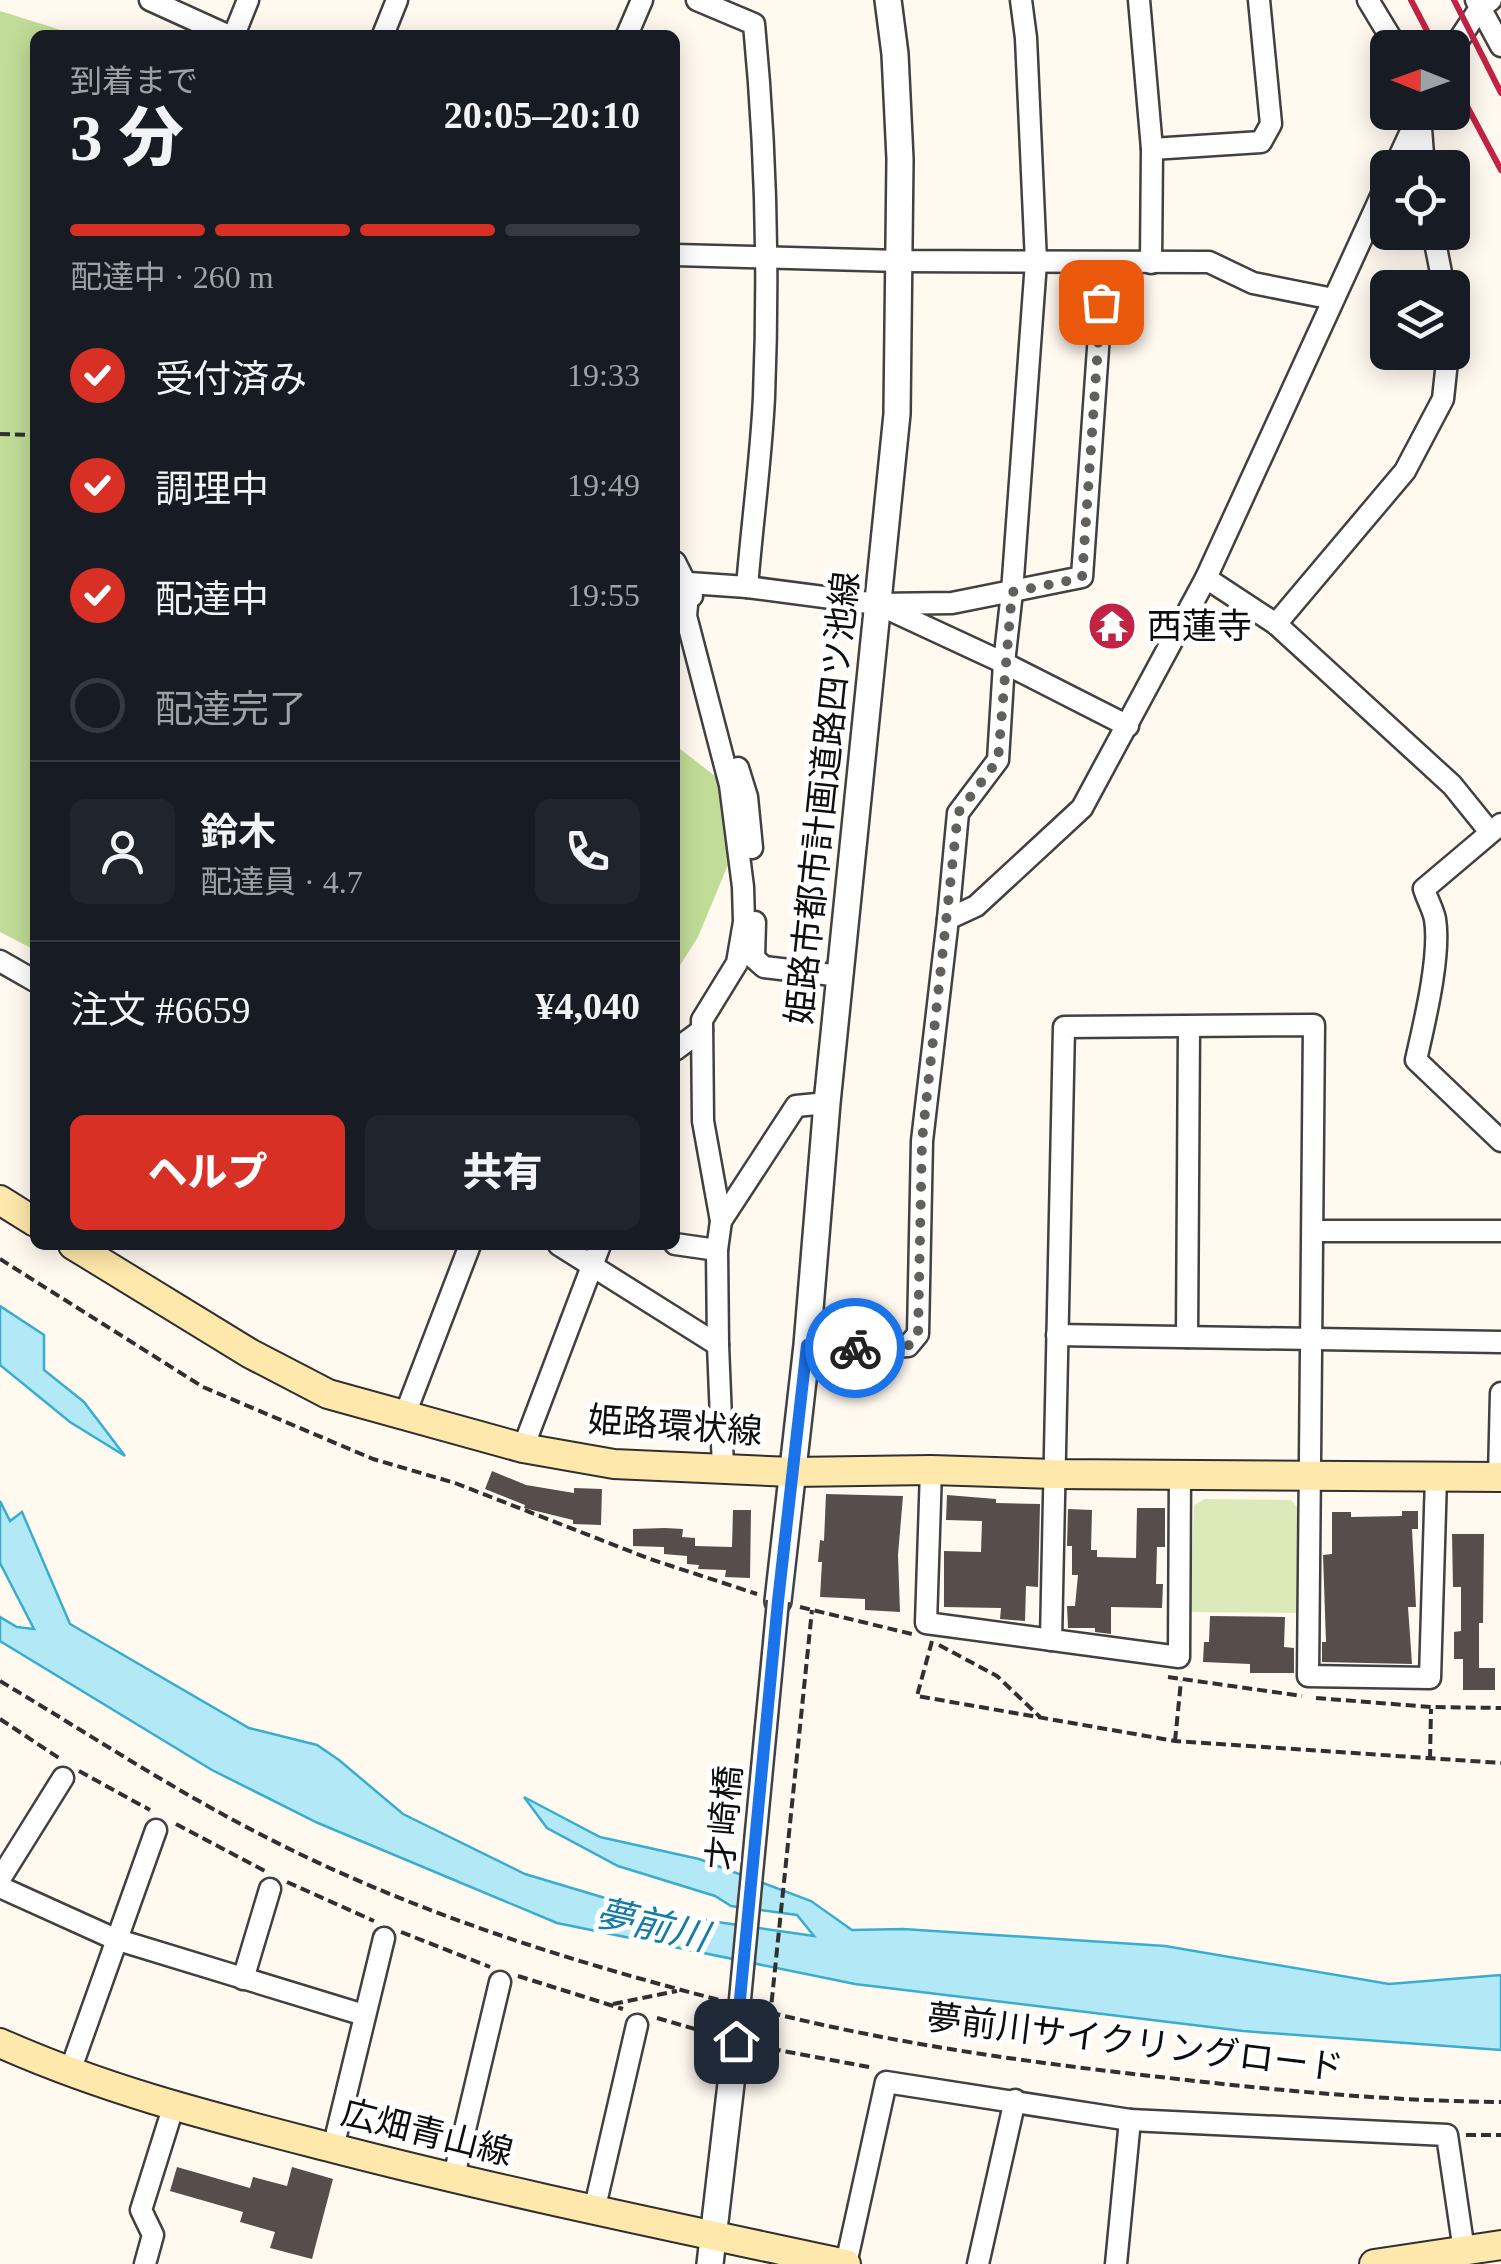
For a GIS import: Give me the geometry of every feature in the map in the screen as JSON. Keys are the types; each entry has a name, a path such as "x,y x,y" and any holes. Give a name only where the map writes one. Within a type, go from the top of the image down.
{"main road":[{"path":"0,1200 30,1219"},
{"name":"姫路環状線","path":"81,1250 251,1354 328,1394 523,1448 614,1464 792,1472 1500,1477"},
{"name":"広畑青山線","path":"0,2043 69,2074 173,2108 453,2180 594,2211 712,2250 846,2264"},
{"path":"1374,2264 1501,2245"}],"street":[{"path":"150,0 219,30"},
{"path":"233,30 248,0"},
{"path":"385,30 397,0"},
{"path":"628,30 642,0"},
{"path":"697,0 754,24 764,123 764,400 747,587"},
{"name":"姫路市都市計画道路四ツ池線","path":"778,1601 807,1345 827,1102 897,414 900,261 895,54 888,0"},
{"path":"807,1345 863,1349 908,1346 918,1334 922,1140 958,813 998,760 1012,592 1036,262 1021,0"},
{"path":"1139,0 1152,149 1151,263"},
{"path":"1152,149 1261,142 1271,124 1259,0"},
{"path":"1368,0 1386,30"},
{"path":"1482,3 1501,46"},
{"path":"1465,30 1482,3"},
{"path":"948,919 976,906 1082,808 1206,578 1370,219"},
{"path":"680,255 1209,262 1253,283 1332,299"},
{"path":"689,583 877,604 952,603 1082,578 1104,263"},
{"path":"1276,624 1405,471 1443,399 1446,370"},
{"path":"680,570 689,583 746,796 756,889 754,958 764,967 841,976"},
{"path":"1206,578 1276,624 1495,828 1424,890 1435,920 1434,949 1416,1060 1501,1141"},
{"path":"689,583 686,616 730,785 743,887 744,922 737,963 702,1020 703,1121 721,1221 718,1345 723,1468"},
{"path":"877,604 1128,726"},
{"path":"0,961 30,978"},
{"path":"1051,1640 1064,1027 1314,1025 1308,1676 1430,1678 1436,1477"},
{"path":"1187,1337 1189,1027"},
{"path":"680,1046 702,1030"},
{"path":"721,1221 796,1106 827,1102"},
{"path":"1314,1231 1501,1232"},
{"path":"680,1245 718,1250"},
{"path":"404,1417 468,1250"},
{"path":"566,1250 718,1345"},
{"path":"523,1448 598,1250"},
{"path":"1057,1335 1501,1342"},
{"path":"1500,1477 1501,1393"},
{"path":"930,1470 926,1623 1178,1656 1180,1473"},
{"name":"才崎橋","path":"735,2050 778,1601"},
{"path":"0,1879 62,1778"},
{"path":"69,2074 156,1830"},
{"path":"0,1887 115,1939 364,2015"},
{"path":"243,1979 270,1889"},
{"path":"333,2148 384,1938"},
{"path":"453,2180 500,1982"},
{"path":"594,2211 640,2018"},
{"path":"712,2250 735,2050"},
{"path":"846,2264 886,2082 1130,2120 1447,2134 1464,2251"},
{"path":"978,2264 1016,2100"},
{"path":"145,2264 154,2235 141,2210 173,2108"},
{"path":"1116,2264 1130,2120"}],"path":[{"path":"0,434 30,435"},
{"path":"0,1259 203,1386 373,1459 455,1483 650,1559 778,1601 917,1635"},
{"path":"768,2048 812,1610"},
{"path":"933,1638 951,1642"},
{"path":"933,1638 917,1696 1174,1741 1501,1762"},
{"path":"933,1638 945,1651 996,1676 1043,1720"},
{"path":"1161,1676 1328,1699 1501,1708"},
{"path":"1174,1741 1181,1679"},
{"path":"0,1680 253,1831 360,1882 490,1934 734,2004"},
{"path":"1430,1760 1432,1707"},
{"path":"0,1720 70,1766 272,1875 385,1926 640,2018 712,2034 715,2054 735,2050 748,2062 750,2045 880,2069 886,2082"},
{"path":"608,2005 682,1990"},
{"name":"夢前川サイクリングロード","path":"752,2008 1066,2067 1255,2088 1501,2102"},
{"path":"1447,2134 1501,2135"}],"green space":[{"path":"0,11 61,30 30,30 30,947 0,932"},
{"path":"680,749 724,783 732,855 698,937 680,965"},
{"path":"1205,1499 1291,1500 1298,1508 1298,1613 1190,1612 1194,1505"}],"water":[{"path":"0,1306 44,1335 44,1370 84,1402 125,1456 70,1422 0,1365"},
{"name":"夢前川","path":"0,1501 10,1521 22,1512 70,1624 249,1728 317,1745 403,1814 525,1874 655,1913 814,1936 797,1915 731,1906 715,1896 618,1866 547,1828 524,1797 600,1837 699,1859 811,1901 852,1930 903,1929 1165,1946 1389,1984 1501,1975 1501,2050 1243,2031 855,1984 557,1923 318,1823 212,1770 0,1641 0,1617 17,1627 34,1629 0,1563"}],"building":[{"path":"492,1471 526,1485 574,1493 574,1488 602,1489 601,1525 573,1524 573,1520 524,1508 525,1505 485,1489"},
{"path":"826,1494 903,1496 898,1555 900,1612 865,1610 865,1599 820,1597 822,1562 818,1562 820,1540 824,1541"},
{"path":"947,1495 996,1499 996,1503 1040,1504 1038,1587 1026,1586 1025,1621 1000,1619 1001,1608 944,1607 944,1551 981,1552 982,1521 946,1520"},
{"path":"1137,1508 1165,1508 1165,1547 1157,1547 1156,1584 1163,1584 1162,1608 1111,1607 1111,1634 1095,1632 1095,1628 1068,1628 1067,1606 1075,1606 1078,1575 1072,1575 1072,1546 1067,1546 1068,1509 1092,1510 1091,1550 1097,1550 1097,1557 1136,1558"},
{"path":"733,1510 751,1510 750,1578 725,1577 726,1570 698,1569 699,1565 687,1564 687,1556 664,1554 664,1547 633,1546 633,1529 665,1528 683,1529 682,1537 695,1538 695,1546 732,1547"},
{"path":"1402,1511 1418,1511 1418,1529 1412,1529 1416,1607 1408,1607 1412,1664 1322,1662 1322,1642 1326,1642 1323,1555 1332,1554 1332,1512 1351,1512 1351,1517 1402,1516"},
{"path":"1452,1534 1484,1534 1479,1668 1495,1668 1495,1690 1463,1690 1463,1659 1454,1659 1454,1632 1461,1631 1461,1587 1453,1587"},
{"path":"1210,1616 1285,1617 1284,1647 1294,1648 1294,1673 1250,1673 1250,1664 1203,1662"},
{"path":"177,2167 250,2188 253,2177 287,2186 292,2167 333,2179 312,2259 270,2248 275,2232 240,2222 243,2212 170,2191"}],"railway":[{"path":"1411,0 1427,30"},
{"path":"1454,0 1501,93"},
{"path":"1470,112 1501,170"}],"way so far":[{"path":"855,1348 908,1346 918,1334 922,1140 958,813 998,760 1012,592 1082,578 1101,302"}],"place":[{"name":"西蓮寺","path":"1112,626"}],"route":[{"path":"736,2041 807,1345 855,1348"}]}
